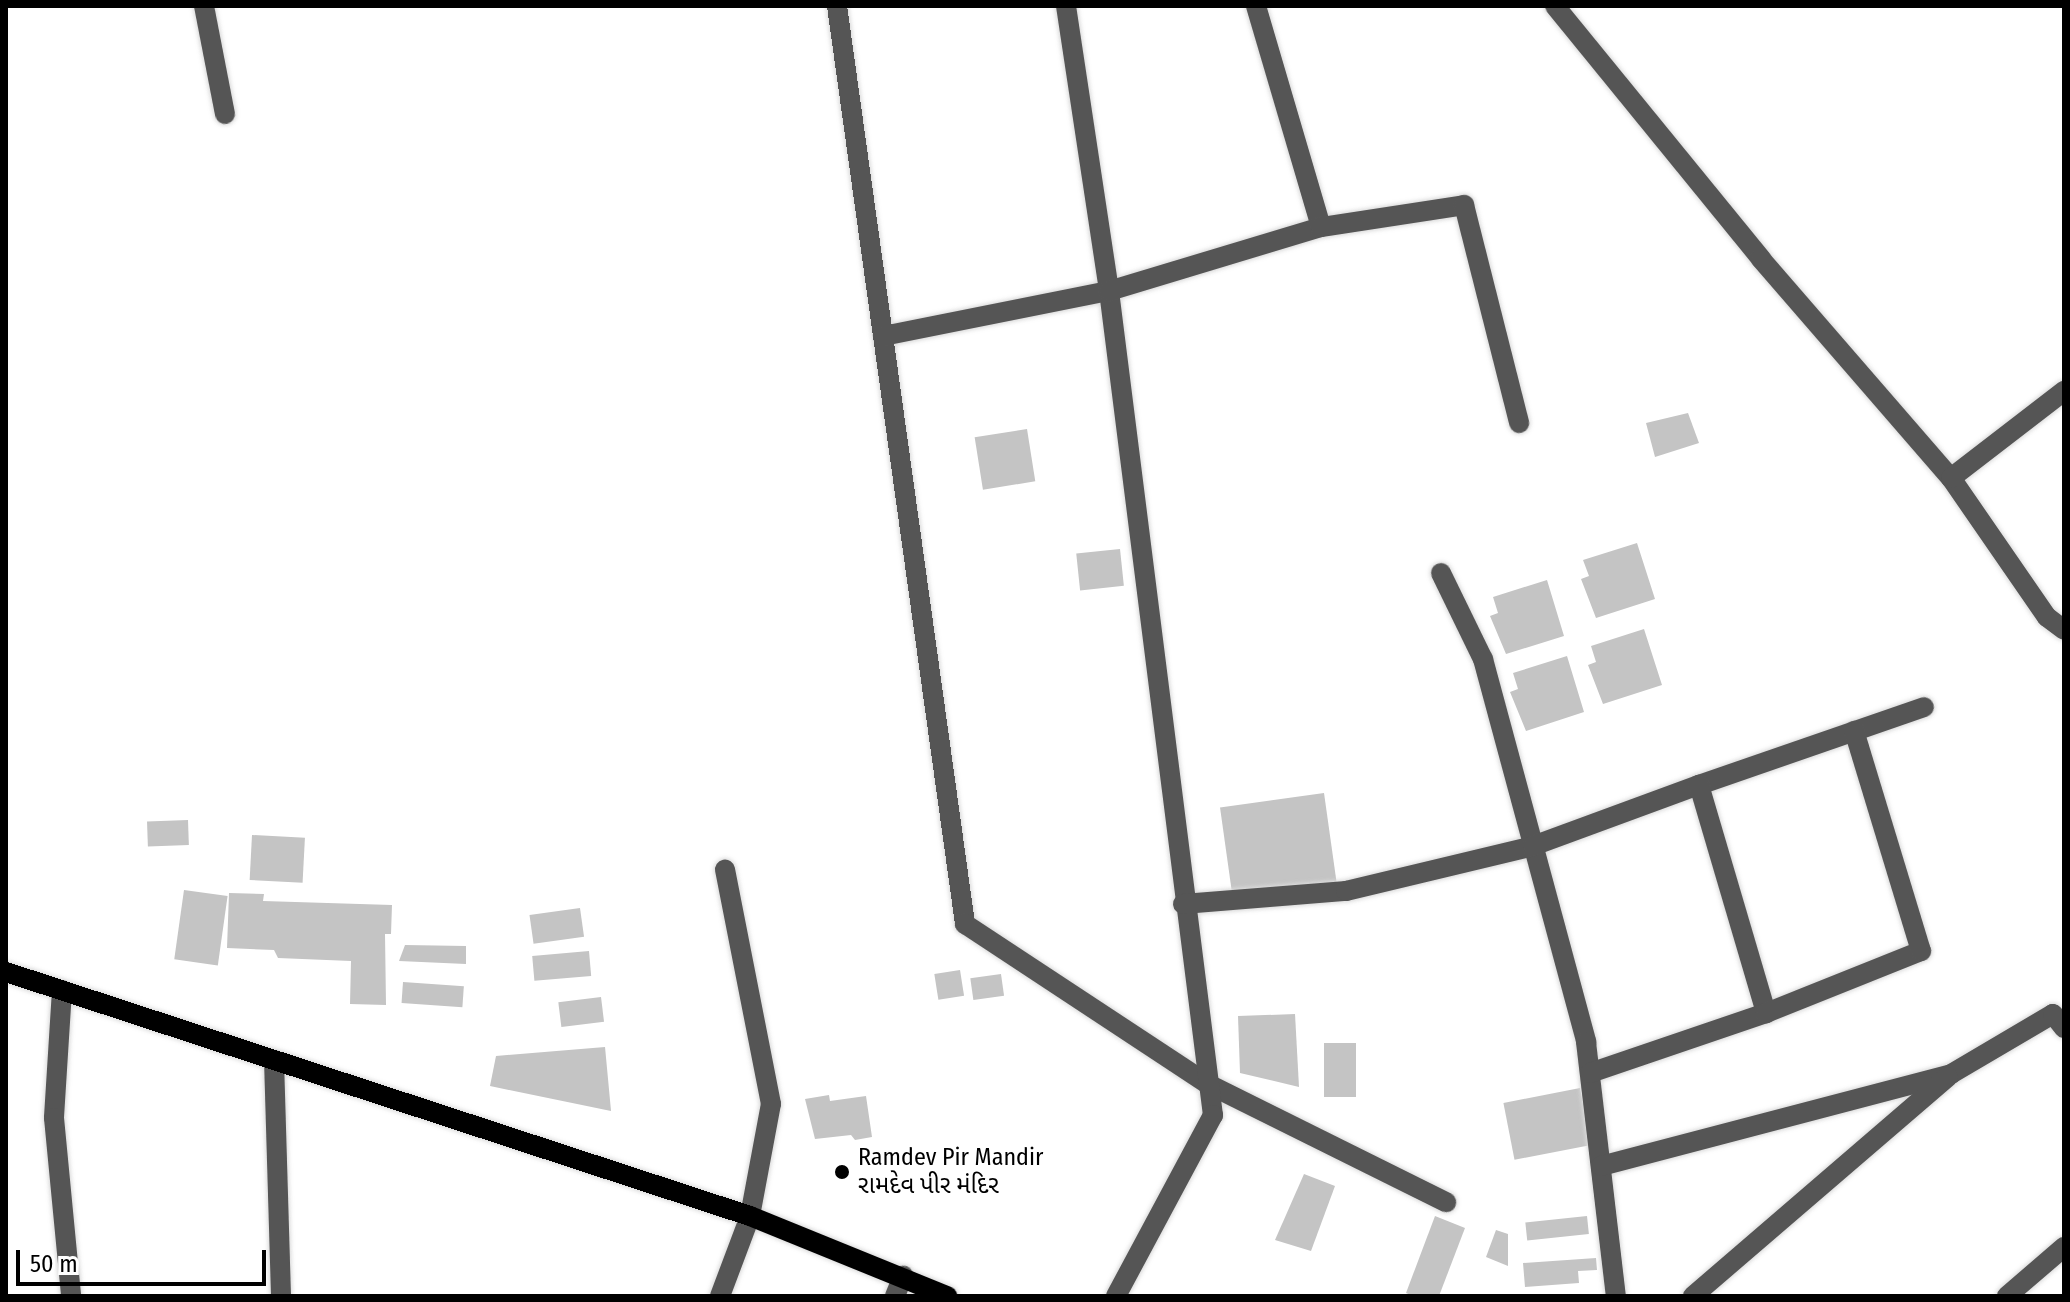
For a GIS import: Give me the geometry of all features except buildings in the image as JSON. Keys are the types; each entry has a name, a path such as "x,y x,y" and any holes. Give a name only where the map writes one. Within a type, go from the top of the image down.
{"main road":[{"path":"6,972 750,1216 947,1296"}],"street":[{"path":"204,6 225,114"},
{"path":"837,6 965,924 1208,1084 1446,1202"},
{"path":"1066,6 1109,291 1183,904 1213,1115 1116,1296"},
{"path":"1256,6 1321,227"},
{"path":"1555,6 1761,259 1951,478 2047,617 2064,630"},
{"path":"883,336 1109,291 1321,227 1464,205 1519,423"},
{"path":"1951,478 2064,391"},
{"path":"1441,573 1483,659 1586,1042 1616,1296"},
{"path":"1183,904 1346,891 1533,846 1924,707"},
{"path":"1590,1073 1766,1013 1921,951 1854,731"},
{"path":"1699,785 1766,1013"},
{"path":"720,1296 750,1216 771,1104 725,869"},
{"path":"62,990 54,1118 71,1296"},
{"path":"1693,1296 1951,1074 2053,1014 2064,1028"},
{"path":"274,1060 281,1296"},
{"path":"1601,1166 1951,1074"},
{"path":"2007,1296 2064,1247"},
{"path":"895,1296 903,1276"}],"place":[{"name":"Ramdev Pir Mandir રામદેવ પીર મંદિર","path":"842,1172"}]}
